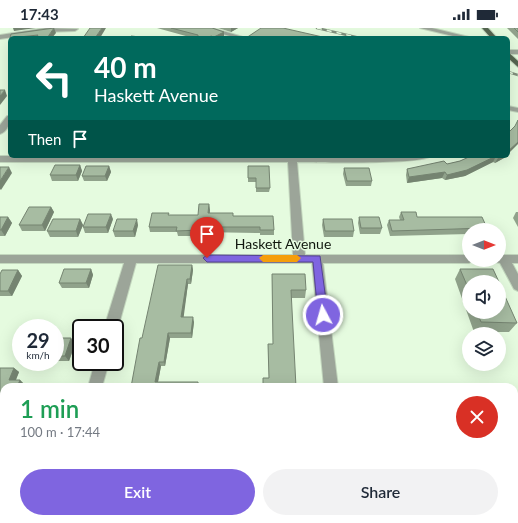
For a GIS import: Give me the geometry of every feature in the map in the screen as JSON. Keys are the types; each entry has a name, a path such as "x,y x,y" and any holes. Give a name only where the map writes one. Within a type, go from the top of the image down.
{"main road":[{"path":"485,28 492,36"},
{"path":"510,55 518,65"}],"street":[{"path":"206,28 233,36"},
{"path":"423,28 461,36"},
{"path":"0,37 46,30 75,29"},
{"path":"0,131 8,121"},
{"path":"0,159 58,158"},
{"path":"204,158 407,158"},
{"path":"292,159 299,258"},
{"name":"Haskett Avenue","path":"0,258 462,259"},
{"path":"317,258 331,383"},
{"path":"113,319 130,259"},
{"path":"506,259 518,259"},
{"path":"506,266 518,286"},
{"path":"96,383 99,371"}],"building":[{"path":"54,28 48,36 10,36 11,34"},
{"path":"90,28 102,28 96,36 84,36"},
{"path":"171,28 212,28 224,32 216,36 198,35"},
{"path":"261,28 283,28 318,36 249,36"},
{"path":"0,90 5,90 0,96"},
{"path":"518,120 518,142 510,149 510,131"},
{"path":"467,158 492,158 467,170 447,175 445,172 409,177 407,169 444,161 447,164"},
{"path":"55,165 80,165 76,175 50,175"},
{"path":"86,166 109,166 105,176 82,176"},
{"path":"248,166 269,166 270,188 256,188 256,178 248,178"},
{"path":"0,167 9,167 0,181"},
{"path":"344,168 369,168 372,181 347,181"},
{"path":"199,204 209,204 208,213 233,213 233,216 273,216 274,230 260,230 260,227 200,227 200,230 176,231 177,227 149,227 152,213 169,213 168,215 198,215"},
{"path":"29,207 51,207 42,225 19,225"},
{"path":"401,212 416,212 417,217 482,217 485,223 462,223 462,229 392,231 389,220 404,220"},
{"path":"88,214 111,214 106,227 83,227"},
{"path":"0,217 8,217 1,230 0,230"},
{"path":"359,217 379,217 382,228 361,228"},
{"path":"53,219 80,219 76,231 47,231"},
{"path":"117,219 137,219 133,231 113,231"},
{"path":"323,219 352,219 354,231 325,231"},
{"path":"158,265 192,265 190,279 187,279 181,317 193,317 191,333 168,333 164,362 159,362 155,382 198,383 132,383 140,338 142,338"},
{"path":"64,269 91,269 86,283 59,283"},
{"path":"460,269 493,269 496,275 463,275"},
{"path":"2,270 18,270 8,291 0,291 0,274"},
{"path":"272,274 305,274 306,290 291,290 296,383 263,383 263,378 269,378 268,344 273,344"},
{"path":"506,299 517,323 481,322 480,319 506,319"},
{"path":"64,338 71,338 65,356"},
{"path":"0,368 12,368 13,371 9,380 20,380 19,383 0,383"}],"railway":[{"path":"317,28 351,36"},
{"path":"510,73 518,75"}],"slow traffic":[{"path":"263,258 297,258"}],"route":[{"path":"207,258 317,258 323,315"}]}
